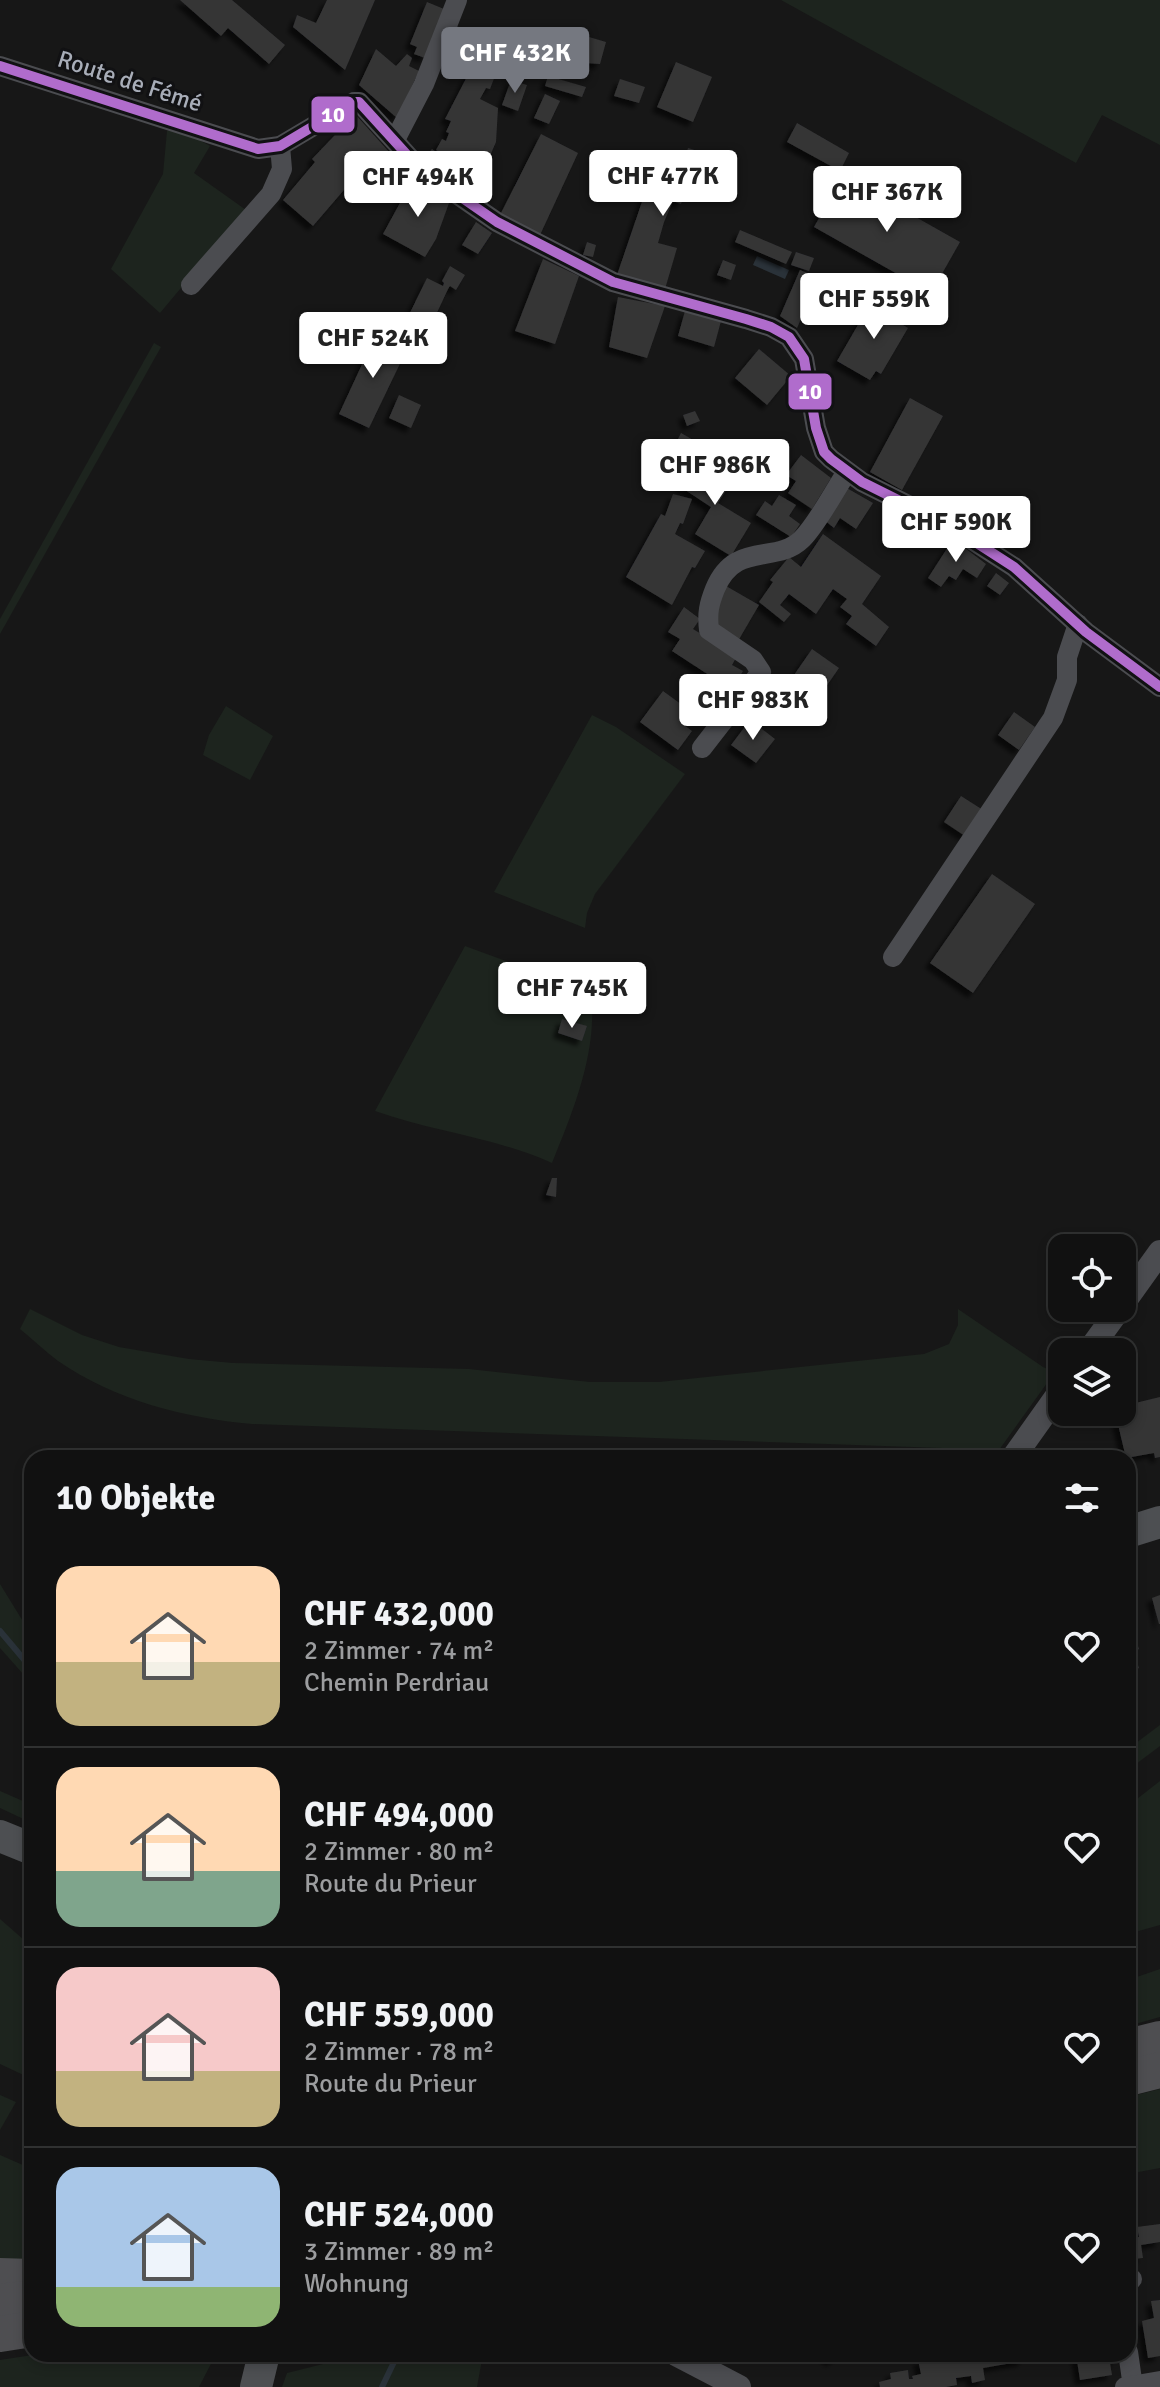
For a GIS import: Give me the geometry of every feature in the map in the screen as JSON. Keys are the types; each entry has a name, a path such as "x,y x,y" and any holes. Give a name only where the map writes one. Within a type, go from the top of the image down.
{"highway":[{"path":"1136,2045 1160,2039"},
{"path":"1136,2076 1160,2070"},
{"path":"0,2276 24,2277"},
{"path":"0,2302 24,2299"},
{"path":"0,2334 24,2330"}],"main road":[{"path":"1136,1530 1160,1522"},
{"path":"0,1836 24,1846"},
{"path":"256,2387 262,2362"}],"street":[{"path":"395,140 424,84 457,0"},
{"name":"Route de Fémé","path":"0,66 243,147 266,149 280,146"},
{"path":"191,285 271,194 282,169 280,146 354,102 359,102 419,168 497,222 622,286 771,327 789,337 804,359 816,428 824,452 847,472 883,494 973,539 1014,567 1078,624 1160,687"},
{"path":"702,748 761,672 753,660 709,630 707,609 719,579 732,563 802,540 847,472"},
{"path":"893,957 1053,718 1067,680 1067,657 1078,624"},
{"path":"1136,1285 1160,1252"},
{"path":"1019,1450 1048,1409"},
{"path":"691,2362 739,2387"},
{"path":"1129,2362 1130,2387 1160,2381"}],"shaded area":[{"path":"781,0 1160,0 1160,145 1102,115 1076,163"},
{"path":"167,131 183,131 210,146 194,173 246,210 160,313 111,269 163,174"},
{"path":"757,256 789,270 785,279 753,265"},
{"path":"154,343 161,347 0,634 0,619"},
{"path":"226,706 273,736 250,780 203,755 209,735"},
{"path":"592,715 616,727 685,774 595,894 585,928 494,892"},
{"path":"465,946 591,992 588,1058 576,1101 552,1163 508,1147 375,1111"},
{"path":"30,1309 82,1335 119,1347 189,1359 233,1363 469,1369 590,1382 659,1382 924,1354 949,1344 958,1325 958,1309 1048,1369 1048,1382 999,1450 252,1424 176,1412 127,1396 80,1375 20,1329"},
{"path":"0,1584 24,1623 24,1675 0,1648"},
{"path":"1160,1725 1160,1746 1136,1764 1136,1743"},
{"path":"1160,1781 1160,1925 1136,1932 1136,1800"},
{"path":"0,1791 24,1802 24,1819 0,1808"},
{"path":"0,1919 24,1940 24,2075 0,2064"},
{"path":"1160,1969 1160,2017 1136,2024 1136,1977"},
{"path":"1160,2089 1160,2168 1136,2172 1136,2095"},
{"path":"0,2095 16,2102 0,2130"},
{"path":"0,2155 24,2166 24,2264 0,2263"},
{"path":"24,2356 24,2362 212,2362 199,2387 0,2387 0,2360"},
{"path":"331,2362 482,2362 477,2387 282,2387 287,2373"}],"building":[{"path":"180,0 232,0 285,45 269,64 228,28 221,36"},
{"path":"327,0 375,0 345,70 293,27 297,15 316,23"},
{"path":"427,2 444,9 425,58 414,54 417,47 410,44"},
{"path":"456,26 482,35 471,64 464,61 471,45 452,38"},
{"path":"565,30 606,42 600,64 555,61"},
{"path":"376,49 396,66 407,54 412,58 409,66 419,71 397,118 359,85"},
{"path":"676,62 712,77 693,122 657,107"},
{"path":"473,65 495,76 490,89 486,88 480,99 498,108 496,142 472,197 459,191 471,162 462,159 460,164 436,150 442,139 446,141 451,121 445,119"},
{"path":"548,76 586,87 582,97 545,86"},
{"path":"620,79 645,87 639,103 614,96"},
{"path":"511,80 527,85 518,111 502,105"},
{"path":"545,94 560,101 549,124 534,118"},
{"path":"355,114 399,163 384,179 368,162 313,226 283,200 315,162 312,159"},
{"path":"797,123 849,153 840,171 787,142"},
{"path":"541,134 578,153 540,235 500,215"},
{"path":"688,148 720,158 712,183 705,181 701,195 686,190 681,204 673,201 664,222 658,243 677,248 665,289 617,275 646,190 650,192 664,162 682,167"},
{"path":"432,149 449,162 441,174 424,159"},
{"path":"843,176 960,242 931,293 814,227"},
{"path":"413,179 449,203 436,239 425,257 383,234"},
{"path":"476,222 492,233 478,254 462,245"},
{"path":"740,230 792,252 786,264 735,242"},
{"path":"587,242 596,245 593,257 583,255"},
{"path":"796,252 814,258 809,271 791,265"},
{"path":"543,259 579,276 555,344 515,331"},
{"path":"723,260 736,265 731,280 717,275"},
{"path":"450,266 465,275 456,290 450,286 448,289 421,347 399,335 427,278 443,286 442,281"},
{"path":"800,270 819,278 797,328 780,316"},
{"path":"618,297 665,306 647,358 609,347"},
{"path":"884,298 899,307 892,318 908,328 881,374 876,371 870,380 837,361 866,311 874,315"},
{"path":"685,311 721,321 714,347 678,336"},
{"path":"377,332 408,347 369,428 339,414"},
{"path":"759,349 791,376 767,405 735,378"},
{"path":"399,395 421,405 411,428 389,418"},
{"path":"910,398 943,416 902,490 870,472"},
{"path":"695,411 700,421 687,426 683,415"},
{"path":"681,433 695,441 688,453 675,445"},
{"path":"801,455 831,478 812,509 788,493 796,481 786,475"},
{"path":"698,457 733,480 718,503 751,523 731,556 695,534 711,507 679,486"},
{"path":"845,487 873,503 856,529 840,518 834,528 823,519"},
{"path":"673,494 692,499 683,524 680,523 675,534 705,551 695,568 692,567 672,605 626,577 661,514 665,516"},
{"path":"779,495 796,505 789,516 800,524 791,537 756,515 765,501 772,506"},
{"path":"823,534 881,576 862,604 889,627 876,646 846,624 852,616 840,607 847,599 833,589 816,614 789,594 780,605 791,614 784,622 759,602 773,582 770,580 789,557 801,567"},
{"path":"953,539 986,564 977,578 963,569 956,580 949,576 941,587 928,578"},
{"path":"996,573 1009,583 1000,595 987,586"},
{"path":"726,586 759,605 738,641 716,629 712,610"},
{"path":"684,607 700,619 693,629 737,656 732,665 743,671 728,696 711,685 715,679 672,651 680,639 668,632"},
{"path":"812,649 839,668 812,707 785,688"},
{"path":"663,691 689,710 680,722 692,731 678,750 640,722"},
{"path":"754,691 763,699 750,714 741,707"},
{"path":"1014,712 1035,727 1019,750 998,735"},
{"path":"750,720 775,739 756,763 731,745"},
{"path":"961,796 983,810 965,836 944,822"},
{"path":"992,874 1035,904 973,993 930,963"},
{"path":"562,1019 587,1026 582,1041 558,1033"},
{"path":"552,1178 557,1178 556,1197 546,1195"},
{"path":"1160,1397 1160,1457 1155,1458 1154,1453 1136,1456 1136,1450 1124,1450 1118,1426 1136,1426 1136,1403"},
{"path":"1160,1595 1160,1624 1159,1624 1152,1598"},
{"path":"1160,2224 1160,2242 1141,2245 1143,2258 1136,2259 1136,2237 1139,2237 1137,2227"},
{"path":"1160,2300 1160,2356 1148,2358 1142,2321 1154,2318 1151,2301"},
{"path":"918,2362 1018,2362 983,2368 985,2380 972,2383 971,2376 956,2378 957,2385 946,2387 880,2387 879,2382 891,2379 890,2373 908,2370 909,2379 921,2374"},
{"path":"1077,2362 1116,2362 1110,2363 1112,2375 1080,2380"}],"waterway":[{"path":"0,1631 24,1660"},
{"path":"382,2387 394,2362"}],"transit line":[{"name":"10","path":"0,66 258,149 280,146 354,102 359,102 419,168 497,222 613,282 746,319 789,337 804,359 816,428 824,452 831,459 862,482 952,527 1014,567 1086,632 1160,687"}]}
